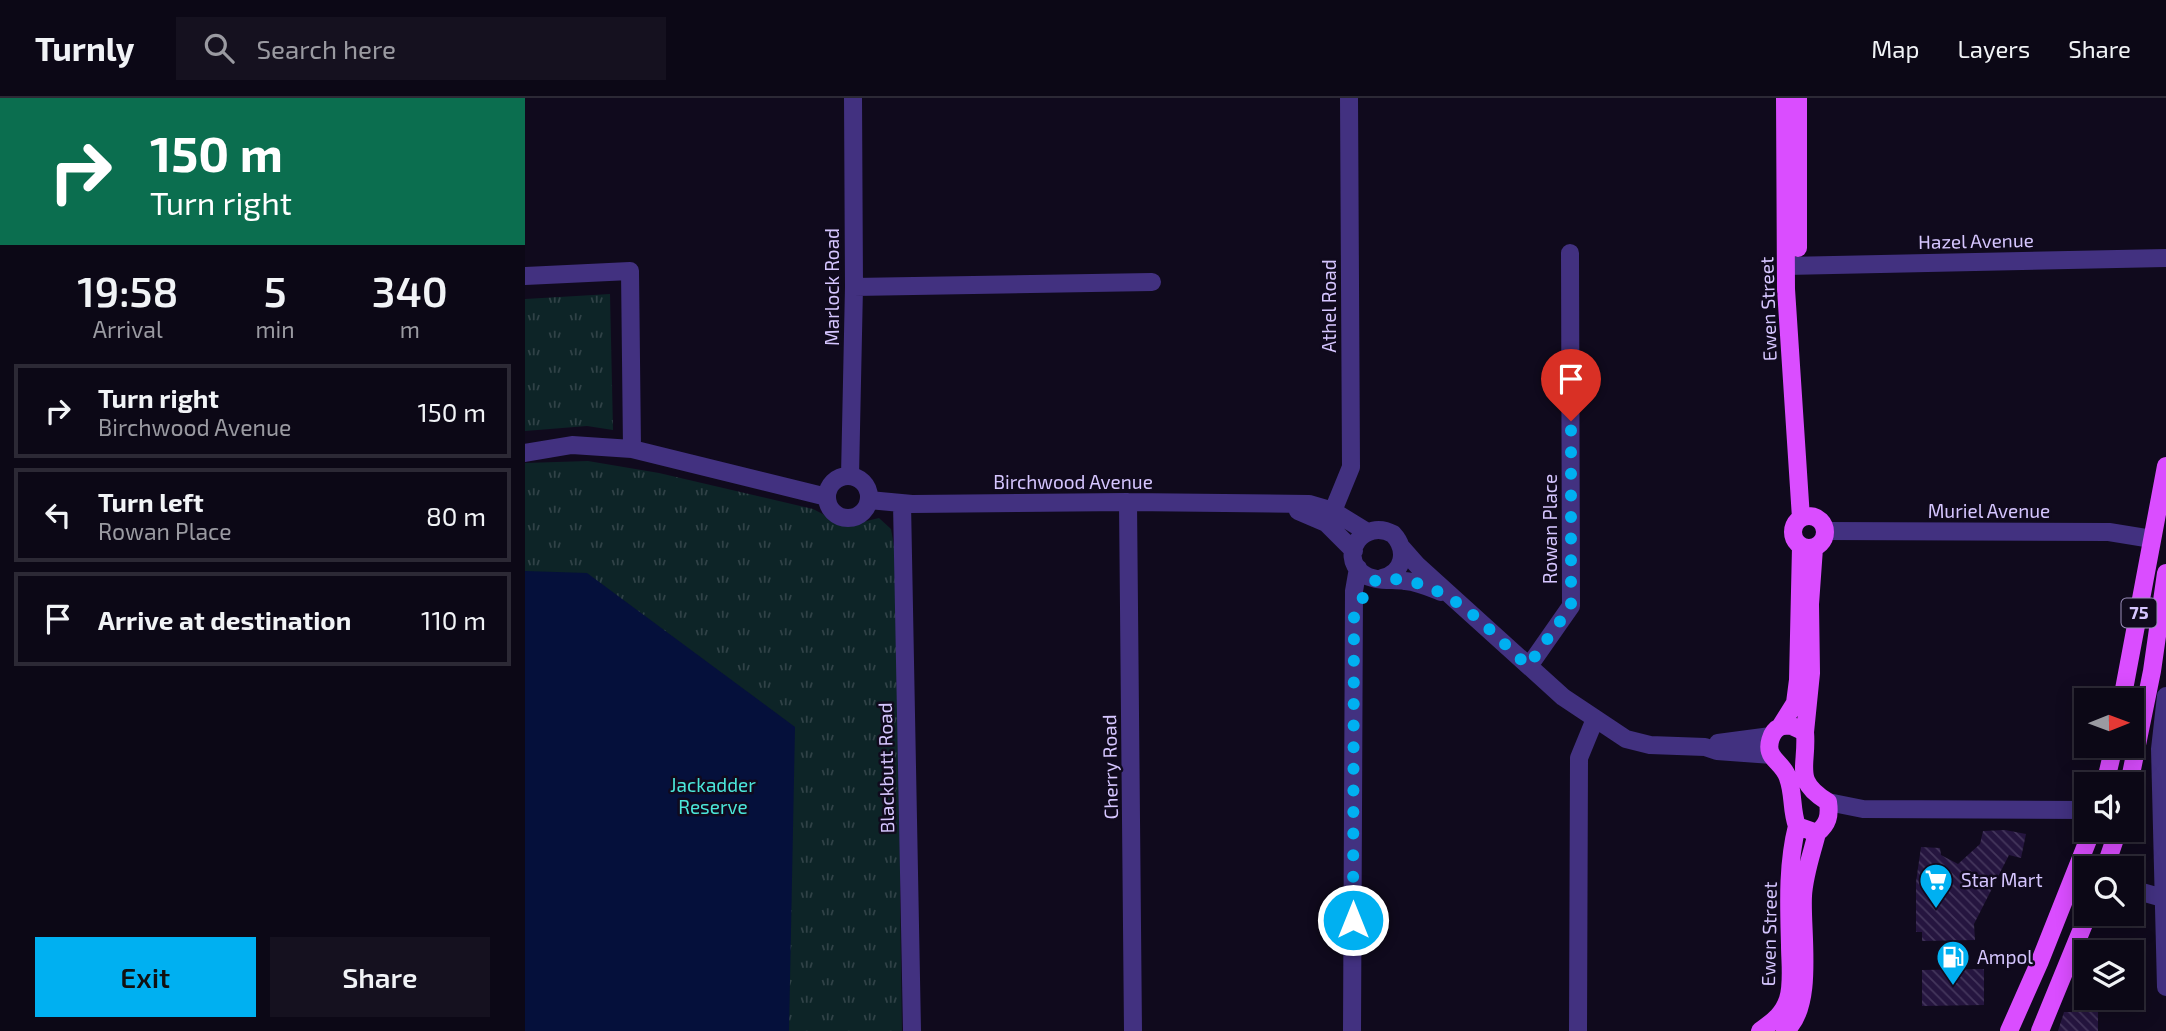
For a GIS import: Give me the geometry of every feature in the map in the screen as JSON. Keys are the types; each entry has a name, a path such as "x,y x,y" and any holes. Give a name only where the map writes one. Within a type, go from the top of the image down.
{"main road":[{"name":"Ewen Street","path":"1785,98 1806,517"},
{"name":"Ewen Street","path":"1792,265 1798,98"},
{"name":"75","path":"2125,688 2158,531 2166,466"},
{"path":"1808,547 1822,541 1825,531 1821,522 1806,517 1794,526 1793,535 1808,547 1811,673 1803,777 1812,792 1828,802"},
{"path":"1772,755 1770,747 1776,731 1795,703 1808,547"},
{"name":"75","path":"2131,772 2166,573"},
{"path":"1776,731 1791,726 1805,732"},
{"name":"Ewen Street","path":"1760,1031 1780,1016 1788,999 1789,894 1797,826 1788,775 1772,755"},
{"name":"Ewen Street","path":"1785,1031 1791,1026 1802,1000 1803,893 1822,829 1830,813 1828,802"},
{"path":"1797,826 1822,829"},
{"path":"2009,1031 2087,842"},
{"path":"2040,1031 2083,926"}],"street":[{"name":"Marlock Road","path":"849,476 854,287 853,98"},
{"name":"Athel Road","path":"1333,511 1351,467 1349,98"},
{"name":"Rowan Place","path":"1528,666 1571,606 1570,253"},
{"name":"Hazel Avenue","path":"1792,265 2166,258"},
{"path":"525,276 630,271 632,449"},
{"path":"854,287 1152,282"},
{"path":"525,453 572,444 632,449 827,497"},
{"path":"849,476 860,480 866,487 869,500 865,510 856,517 843,518 834,513 827,497 830,486 836,480 849,476"},
{"name":"Birchwood Avenue","path":"869,500 902,503 1309,504 1333,511 1367,532 1375,529 1388,531 1416,565 1563,697 1626,738 1650,745 1705,747 1717,751 1772,755"},
{"name":"Cherry Road","path":"1128,502 1133,1031"},
{"name":"Blackbutt Road","path":"902,503 912,1031"},
{"name":"Birchwood Avenue","path":"1278,504 1326,523 1356,560 1364,575 1425,585 1452,597"},
{"name":"Muriel Avenue","path":"1825,531 2158,531"},
{"path":"1352,1031 1354,616 1358,539 1367,532"},
{"path":"1354,616 1367,589 1397,570 1403,557 1402,548"},
{"path":"2166,696 2160,749 2166,987"},
{"path":"1578,1031 1579,758 1595,719"},
{"name":"Birchwood Avenue","path":"1705,747 1720,742 1751,740 1776,731"},
{"path":"1828,802 1863,809 2074,810"},
{"path":"1822,829 1863,809"},
{"path":"2144,893 2162,898"}],"green space":[{"path":"610,294 613,430 587,426 525,431 525,299"},
{"name":"Jackadder Reserve","path":"588,461 659,473 813,509 846,526 879,518 891,529 900,580 902,1031 525,1031 525,463"}],"shaded area":[{"path":"525,571 587,573 795,727 789,1031 525,1031"}],"building":[{"path":"2005,830 2026,834 2021,858 2009,855 1974,924 1975,940 1922,941 1922,932 1916,932 1916,882 1921,847 1940,848 1941,855 1958,864 1980,844 1983,831"},
{"name":"Ampol","path":"1984,969 1984,1005 1922,1006 1922,970"},
{"path":"2064,1012 2098,1012 2098,1031 2058,1031"}],"place":[{"name":"Star Mart","path":"1936,910"},
{"name":"Ampol","path":"1953,987"}],"route":[{"path":"1353,920 1354,616 1360,601 1377,579 1425,585 1452,597 1528,666 1571,606 1571,421"}]}
